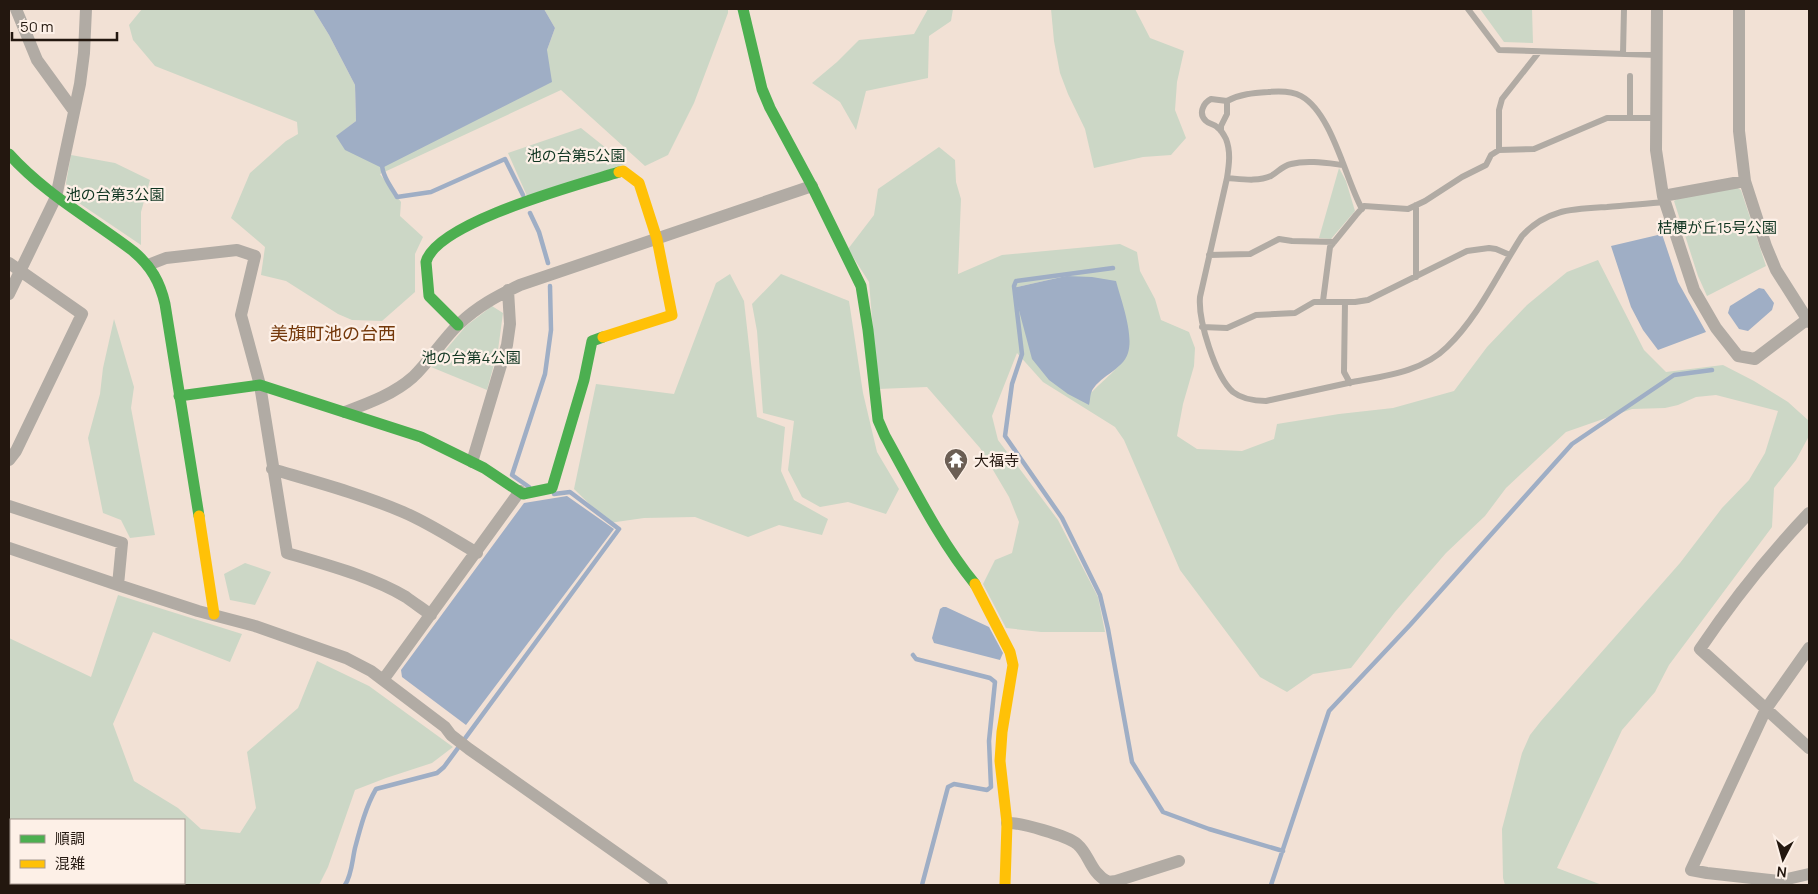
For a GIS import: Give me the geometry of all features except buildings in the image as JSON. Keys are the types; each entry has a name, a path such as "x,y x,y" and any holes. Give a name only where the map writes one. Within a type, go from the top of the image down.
{"street":[{"path":"16,9 37,60 74,111"},
{"path":"9,294 56,197 80,84 86,9"},
{"path":"743,9 753,56 770,108 812,186 861,286 878,420 885,436 945,543 979,589 1010,652 1013,665 1002,732 1000,761 1007,824 1005,885"},
{"path":"1657,9 1657,162 1664,199 1694,290 1716,328 1738,356 1755,359 1808,320 1776,270 1766,246 1745,181 1739,131 1740,9"},
{"path":"9,154 28,174 56,197 135,253 148,266 162,291 214,614"},
{"path":"179,396 260,385 421,438 472,462 521,493 552,488 584,380 592,341 672,315 657,239 639,183 623,171 484,218 458,231 434,247 427,260 429,296 458,324"},
{"path":"1664,199 1745,181"},
{"path":"345,412 376,400 413,377 458,324 492,298 508,290 812,186"},
{"path":"148,266 166,258 237,250 255,256 242,315 260,385 287,553 349,572 380,584 405,597 431,615"},
{"path":"9,263 82,314 16,451 9,460"},
{"path":"472,462 507,345 510,324 508,290"},
{"path":"272,469 344,490 403,512 421,520 477,553"},
{"path":"383,680 521,493"},
{"path":"9,506 122,543 118,585"},
{"path":"1809,513 1779,545 1731,603 1700,649 1809,748"},
{"path":"9,548 198,611 214,614 324,649 346,658 371,671 445,727 451,735 469,749 662,885"},
{"path":"1779,881 1691,870 1766,708 1809,648"},
{"path":"1007,824 1014,823 1029,826 1075,842 1096,874 1109,884 1179,860"},
{"path":"1764,885 1809,874"}],"lane":[{"path":"1468,9 1499,50 1657,54"},
{"path":"1623,54 1624,9"},
{"path":"1499,150 1499,110 1502,99 1539,52"},
{"path":"1630,76 1630,118"},
{"path":"1362,209 1331,133 1313,105 1300,95 1284,92 1258,92 1236,96 1227,101 1211,99 1206,102 1202,108 1202,113 1206,121 1218,127 1221,131 1229,150 1227,178 1200,297 1199,309 1202,327 1223,379 1233,392 1253,401 1266,402 1396,374 1418,366 1436,357 1470,321 1510,255 1531,226 1560,211 1664,199"},
{"path":"1221,131 1227,114 1227,101"},
{"path":"1323,302 1330,247 1364,206 1408,209 1486,165 1491,155 1499,150 1534,149 1606,118 1656,118"},
{"path":"1227,178 1266,178 1283,166 1292,163 1343,165"},
{"path":"1416,205 1416,277"},
{"path":"1209,256 1250,254 1279,239 1334,242"},
{"path":"1202,327 1227,328 1256,314 1295,313 1314,302 1368,300 1467,251 1478,248 1496,249 1510,255"},
{"path":"1345,302 1344,372 1350,383"}],"green space":[{"path":"142,9 313,9 355,85 356,121 337,136 547,50 555,28 544,9 728,9 728,13 694,103 668,155 645,166 561,90 380,174 401,202 400,216 423,237 415,254 415,292 382,321 352,320 338,314 286,281 261,275 265,247 231,218 250,173 286,141 298,134 297,122 155,66 133,40 129,25"},
{"path":"928,9 953,9 951,21 929,36 928,78 866,91 856,130 840,102 812,83 859,40 914,34"},
{"path":"1051,9 1135,9 1150,38 1184,51 1177,82 1175,110 1186,138 1171,155 1143,157 1094,168 1085,129 1060,73"},
{"path":"1480,9 1532,9 1533,43 1504,42"},
{"name":"池の台第5公園","path":"581,128 626,164 527,196 508,153"},
{"path":"939,147 955,160 956,182 961,199 958,274 1002,255 1120,244 1137,252 1140,271 1155,299 1161,320 1189,332 1195,348 1194,366 1183,404 1177,436 1197,449 1242,451 1274,439 1277,424 1393,408 1454,391 1487,347 1527,305 1567,272 1598,260 1644,350 1666,372 1723,365 1788,402 1809,421 1809,436 1796,460 1774,488 1772,527 1669,665 1655,692 1622,730 1557,868 1602,885 1505,885 1503,878 1502,829 1522,753 1530,735 1541,721 1680,563 1722,508 1749,480 1765,453 1778,411 1716,395 1696,397 1678,405 1665,408 1632,409 1566,432 1506,488 1485,516 1446,553 1395,612 1351,668 1313,674 1287,692 1260,677 1180,570 1124,440 1115,427 1043,382 1017,353 992,416 998,440 1058,520 1098,597 1105,632 1041,632 1006,628 983,584 995,560 1012,553 1019,522 1009,497 980,448 927,387 878,389 869,282 848,249 874,215 878,189","holes":["1066,276 1129,334 1128,350 1125,358 1092,392 1013,288"]},
{"name":"池の台第3公園","path":"71,155 115,163 150,180 141,212 141,245 70,197 66,183"},
{"path":"1339,168 1346,181 1355,211 1331,239 1319,238"},
{"name":"桔梗が丘15号公園","path":"1736,187 1741,190 1766,266 1707,296 1698,276 1674,201 1679,198"},
{"path":"730,274 744,301 757,417 785,427 781,471 794,500 828,519 822,535 779,525 748,537 695,517 644,518 609,523 574,489 596,384 674,394 716,283"},
{"path":"781,274 849,301 863,393 877,452 899,489 886,514 848,502 820,507 802,497 788,470 794,421 763,413 757,331 752,304"},
{"name":"池の台第4公園","path":"492,306 503,313 498,350 487,390 431,367 466,326"},
{"path":"114,319 134,387 131,408 155,535 130,538 121,520 103,513 88,438 100,394 103,368"},
{"path":"245,563 271,572 255,605 230,600 224,574"},
{"path":"118,595 242,634 230,662 153,632 113,724 134,781 178,808 201,829 240,833 256,808 247,752 298,708 317,661 369,686 453,747 432,763 355,790 328,867 319,885 9,885 9,638 91,677"}],"water":[{"path":"313,9 544,9 555,28 547,50 552,82 382,168 345,150 336,136 356,121 355,85"},
{"path":"1662,234 1678,282 1706,332 1658,350 1643,330 1631,307 1611,246"},
{"path":"1066,276 1092,277 1116,281 1128,327 1129,345 1125,359 1094,387 1089,405 1068,394 1049,380 1032,359 1013,288"},
{"path":"1759,288 1764,289 1774,303 1772,310 1748,331 1739,329 1728,313 1730,306"},
{"path":"567,496 614,529 466,725 402,677 401,670 524,503"},
{"path":"943,607 989,627 1003,653 1000,660 934,643 932,638 940,609"}],"waterway":[{"path":"382,164 385,177 397,197 431,192 505,159 523,195"},
{"path":"530,213 539,232 548,263"},
{"path":"1113,268 1016,281 1014,286 1022,354 1012,384 1005,436 1062,518 1100,595 1132,762 1163,812 1209,829 1283,851"},
{"path":"529,487 512,475 545,374 551,330 550,286"},
{"path":"1271,885 1329,711 1410,625 1572,444 1674,375 1712,370"},
{"path":"345,885 364,818 376,789 437,773 444,767 619,529 570,492 554,494"},
{"path":"913,655 916,659 990,678 995,682 989,741 991,787 987,790 954,784 948,787 922,885"}],"traffic: fast":[{"path":"743,9 762,89 770,108 812,186 861,286 878,420 938,531 975,584"},
{"path":"9,154 53,194 133,251 150,269 157,282 165,304 199,516"},
{"path":"458,325 429,296 426,262 436,247 455,233 481,219 512,206 619,172"},
{"path":"179,396 260,385 421,437 484,468 523,494 552,488 584,380 592,341 603,337"}],"traffic: slow":[{"path":"603,337 672,315 657,239 639,183 623,171 619,172"},
{"path":"199,516 214,614"},
{"path":"975,584 1010,652 1013,665 1002,732 1000,761 1007,823 1005,885"}],"place":[{"name":"大福寺","path":"956,481"}],"district":[{"name":"美旗町池の台西","path":"333,333"}]}
